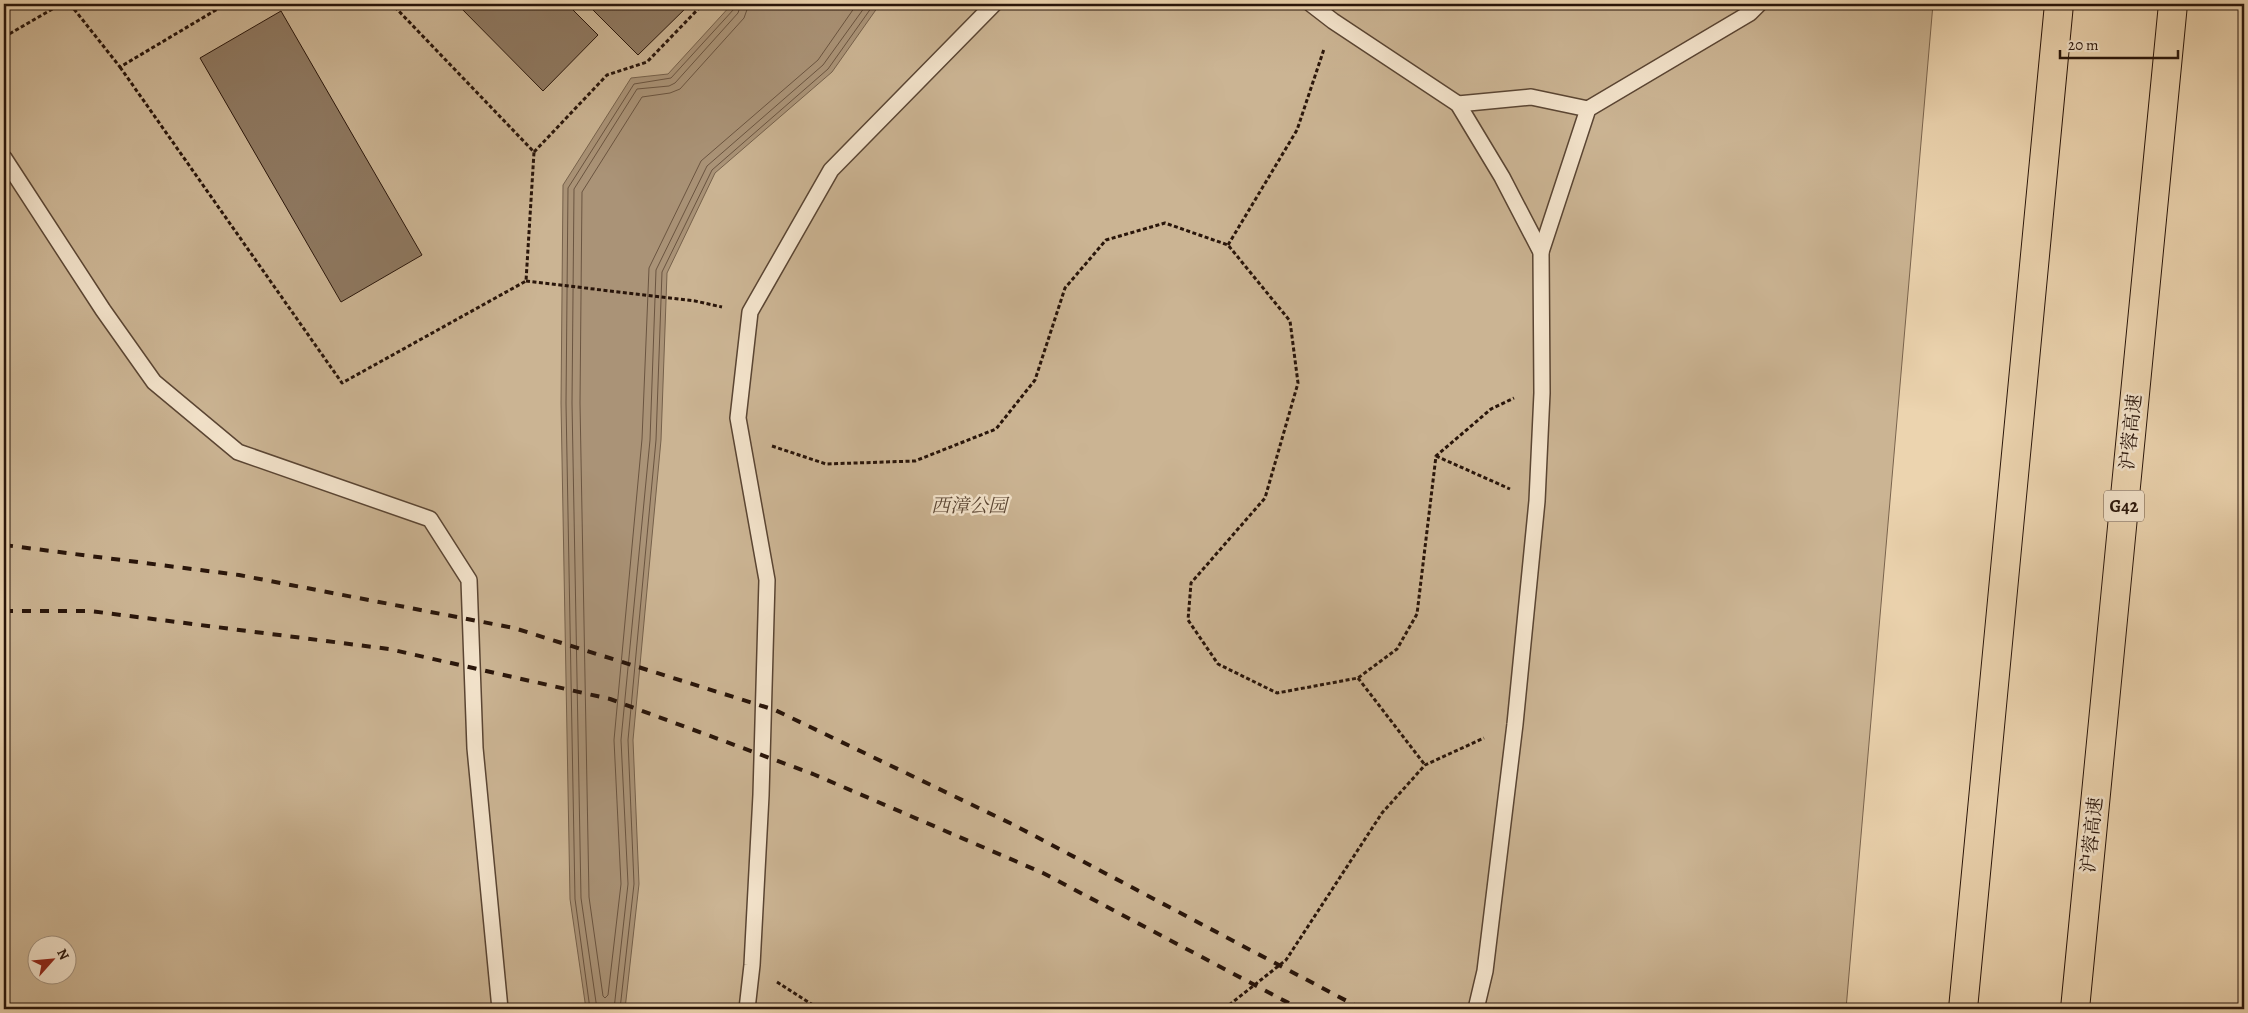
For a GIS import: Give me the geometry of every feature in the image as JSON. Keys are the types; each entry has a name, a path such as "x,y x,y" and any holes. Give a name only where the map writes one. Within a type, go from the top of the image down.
{"highway":[{"path":"1963,1009 2059,4"},
{"name":"沪蓉高速","path":"2076,1009 2173,4"}],"lane":[{"path":"747,1009 752,965 761,796 767,580 738,418 750,312 831,170 994,4"},
{"path":"1311,4 1333,22 1458,104 1502,177 1541,252"},
{"path":"1476,1009 1486,971 1515,724 1537,501 1542,393 1541,252 1588,109 1750,13 1759,4"},
{"path":"1458,104 1531,98 1588,109"},
{"path":"4,158 103,310 154,382 238,452 430,519 469,580 475,748 500,1009"}],"path":[{"path":"4,37 61,4"},
{"path":"70,4 120,67 342,383 526,281 696,301"},
{"path":"120,67 226,4"},
{"path":"392,4 534,152"},
{"path":"526,281 534,152 607,75 648,62 703,4"},
{"path":"1228,245 1297,130 1333,22"},
{"path":"741,436 826,464 915,461 996,429 1034,380 1065,288 1106,240 1165,223 1228,245 1290,321 1298,383 1265,498 1191,583 1188,620 1218,664 1277,693 1358,678 1397,649 1417,614 1436,456 1491,409 1510,399 1542,393"},
{"path":"1436,456 1537,501"},
{"path":"1358,678 1425,765"},
{"path":"1224,1009 1286,960 1382,813 1425,765 1515,724"},
{"path":"752,965 819,1009"}],"green space":[{"name":"西漳公园","path":"4,4 1933,4 1846,1009 4,1009"}],"water":[{"path":"732,4 880,4 832,72 715,173 667,273 661,440 633,740 639,884 625,1009 586,1009 570,899 561,403 563,185 631,78 668,74"}],"building":[{"path":"457,4 567,4 598,35 543,91"},
{"path":"587,4 690,4 638,55"},
{"path":"281,11 422,255 341,302 200,58"}],"railway":[{"path":"4,545 239,575 514,628 775,710 1014,825 1362,1009"},
{"path":"4,611 90,611 389,649 610,699 813,774 1043,873 1300,1009"}]}
